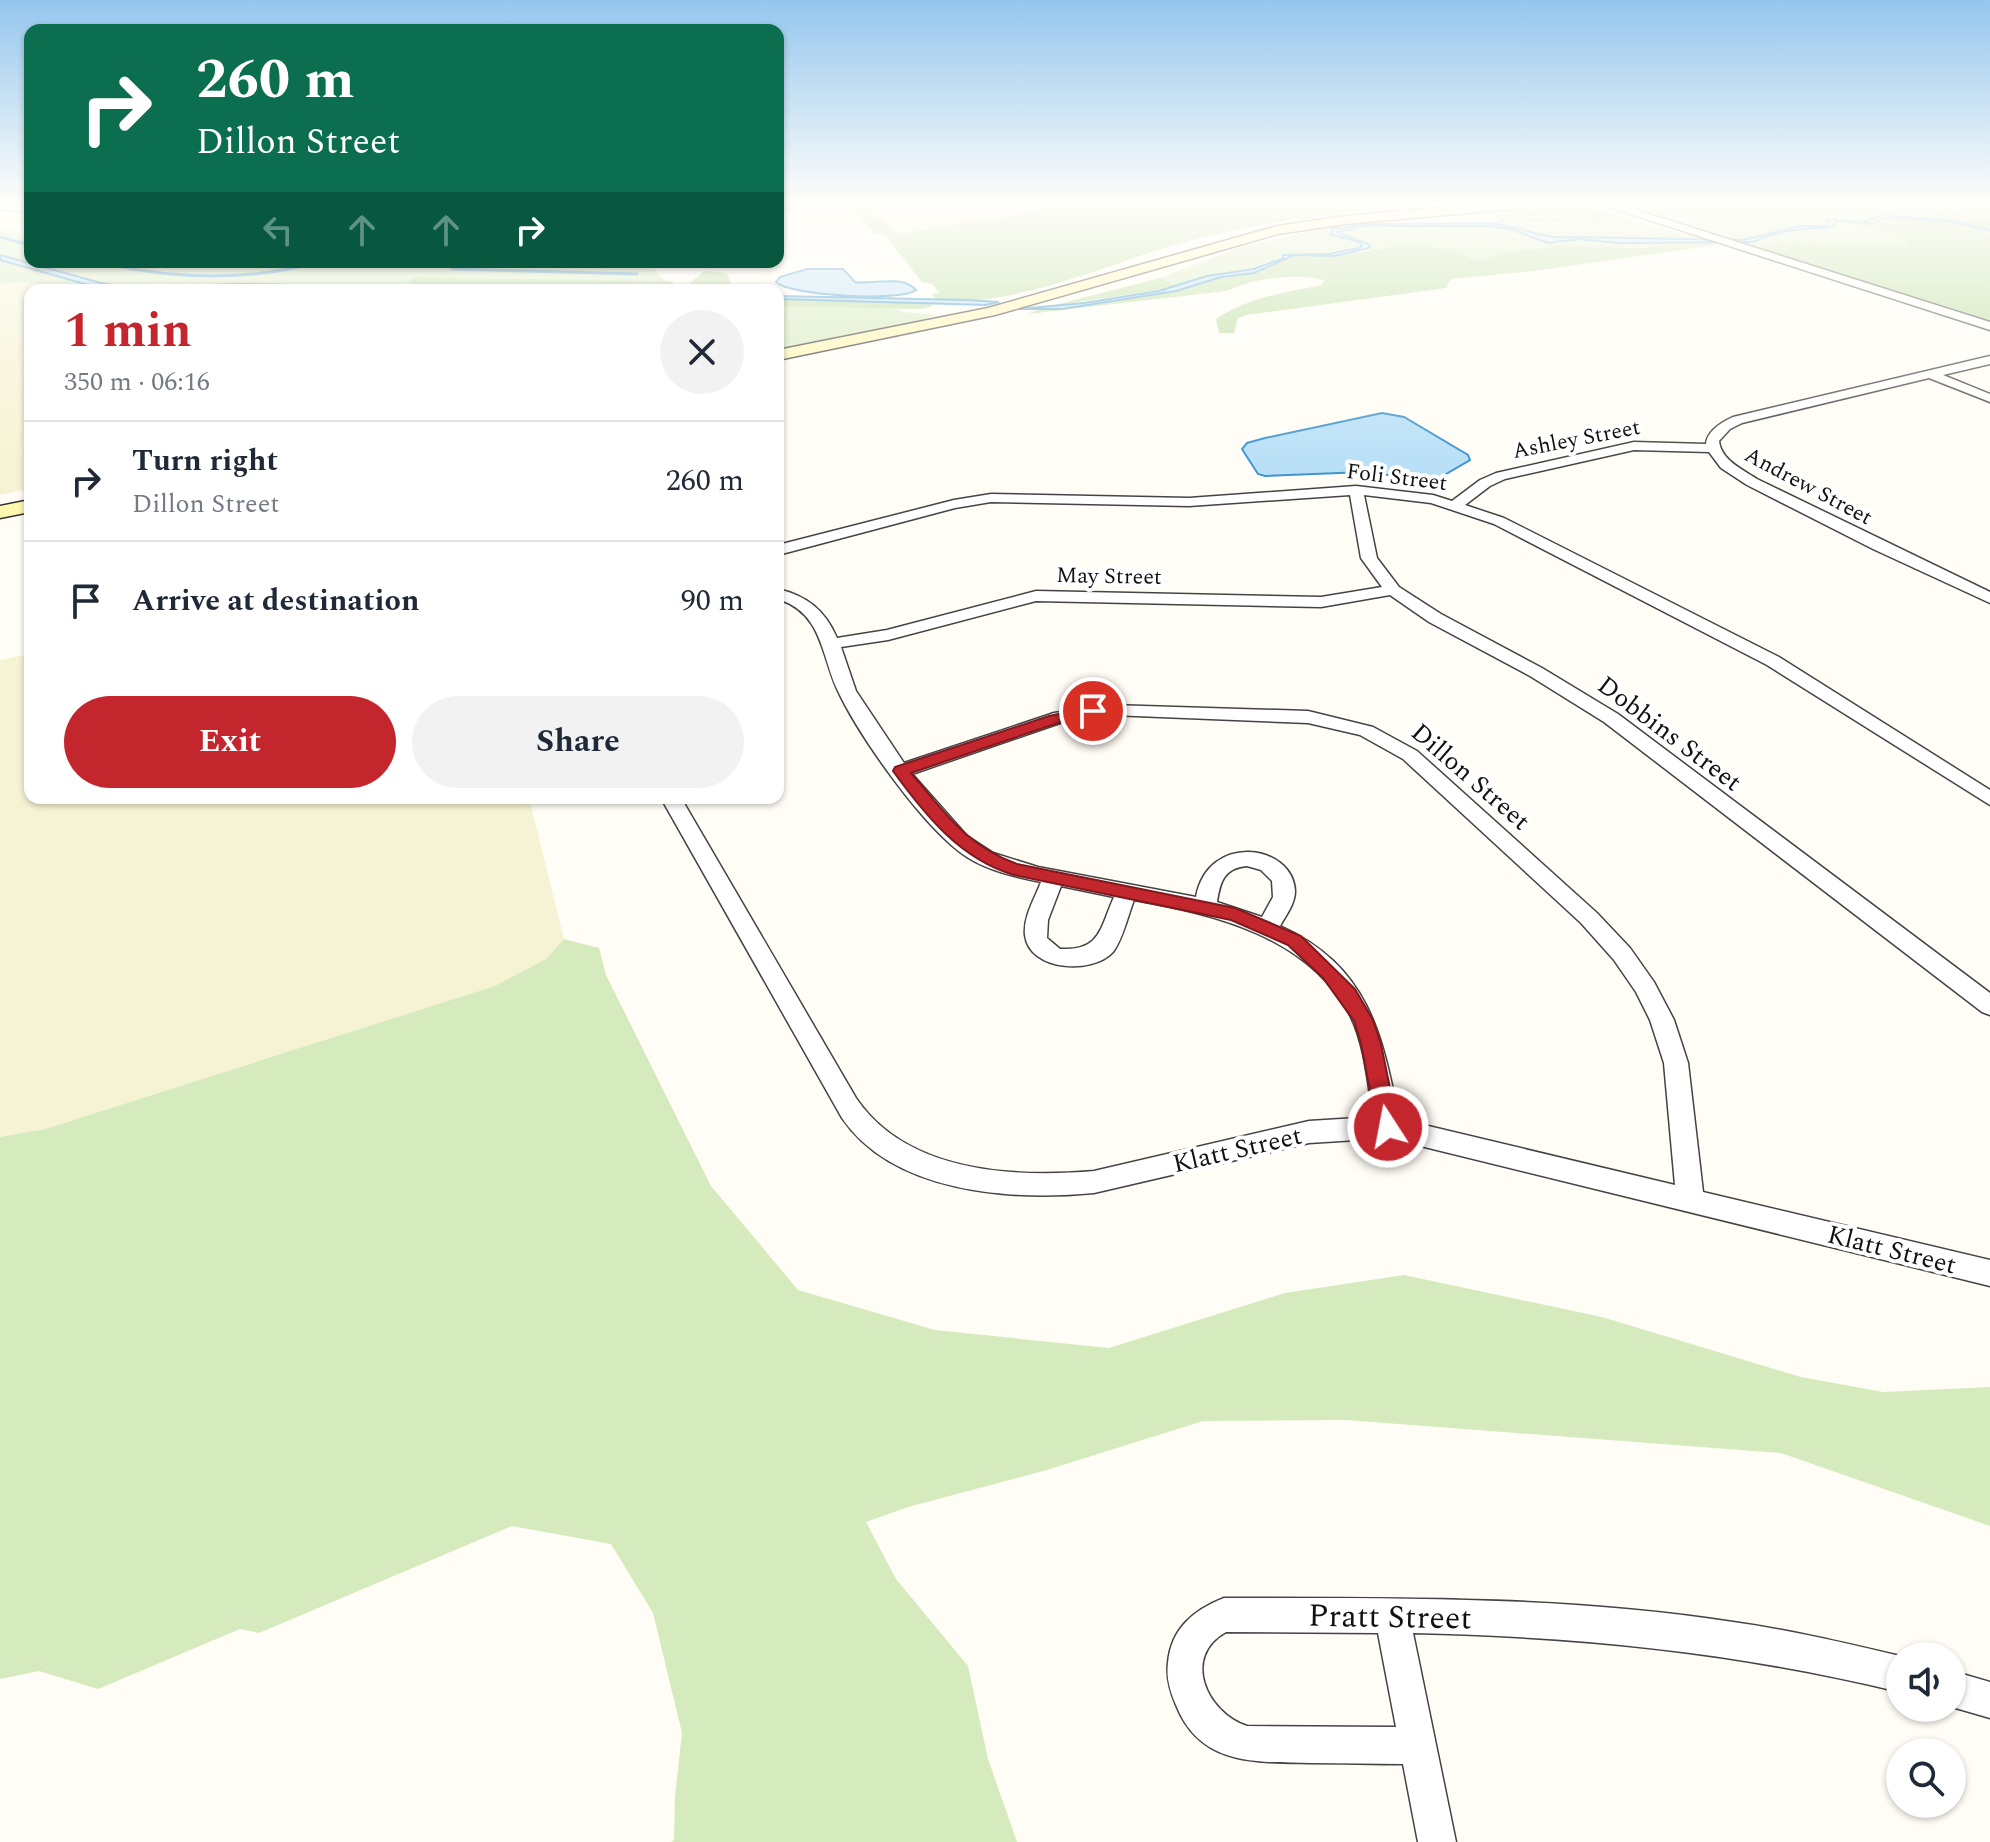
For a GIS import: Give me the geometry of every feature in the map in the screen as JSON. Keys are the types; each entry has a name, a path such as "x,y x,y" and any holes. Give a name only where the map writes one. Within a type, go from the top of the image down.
{"main road":[{"path":"955,318 1051,290"},
{"path":"784,354 1075,290"},
{"path":"0,512 24,507"}],"street":[{"path":"1876,290 1990,326"},
{"name":"Andrew Street","path":"1990,360 1738,420 1712,440 1713,448 1726,465 1752,482 1990,598"},
{"path":"1932,375 1990,398"},
{"name":"Ashley Street","path":"1456,505 1485,483 1501,476 1614,450 1661,445 1713,448"},
{"name":"Foli Street","path":"784,548 954,504 991,498 1189,502 1356,490 1407,494 1456,505 1499,521 1773,661 1990,799"},
{"name":"Dobbins Street","path":"1356,490 1369,558 1393,590 1435,618 1546,677 1603,713 1990,1006"},
{"name":"May Street","path":"829,644 884,636 1036,596 1310,603 1393,590"},
{"path":"784,596 795,599 816,615 850,696 901,771 949,829 972,851 1014,869 1205,908 1268,927 1294,940 1310,953 1348,994 1360,1012 1371,1044 1388,1127"},
{"name":"Dillon Street","path":"901,771 1060,717 1111,710 1308,717 1354,726 1388,741 1410,755 1589,918 1622,954 1646,988 1662,1020 1676,1063 1690,1199"},
{"name":"Klatt Street","path":"674,804 847,1105 876,1139 908,1158 1024,1186 1063,1186 1094,1182 1309,1132 1388,1127 1990,1273"},
{"path":"1205,908 1212,877 1221,867 1248,859 1264,863 1277,873 1284,889 1284,898 1268,927"},
{"path":"1054,877 1035,928 1038,941 1048,952 1059,957 1077,959 1104,947 1126,893"},
{"name":"Pratt Street","path":"1418,1746 1247,1744 1222,1734 1204,1720 1189,1695 1185,1678 1189,1645 1207,1621 1224,1615 1548,1618 1671,1630 1831,1656 1886,1670"},
{"path":"1392,1616 1437,1842"},
{"path":"1966,1693 1990,1700"}],"shaded area":[{"path":"0,290 24,290 24,490 0,495"},
{"path":"24,655 24,804 530,804 564,939 546,959 496,986 45,1129 0,1137 0,660"}],"green space":[{"path":"937,290 1032,290 965,301 936,299 932,294 940,293"},
{"path":"1113,290 1159,290 1051,306"},
{"path":"1229,290 1028,314 1041,309 1073,308 1176,291"},
{"path":"1296,290 1431,290 1246,315 1238,318 1234,333 1219,333 1216,319 1280,293"},
{"path":"1886,290 1990,290 1990,323"},
{"path":"1888,290 1990,290 1990,322"},
{"path":"784,299 929,302 932,306 922,309 784,306"},
{"path":"784,306 896,308 903,312 935,315 924,320 784,349"},
{"path":"564,939 599,948 606,975 711,1186 798,1290 935,1330 1109,1348 1285,1293 1404,1275 1602,1317 1801,1377 1883,1392 1990,1387 1990,1526 1781,1453 1346,1420 1203,1421 866,1522 896,1579 968,1666 988,1759 1017,1842 671,1842 674,1840 682,1733 653,1613 611,1544 512,1526 259,1633 240,1629 98,1689 39,1671 0,1679 0,1137 45,1129 495,986 546,959"}],"water":[{"path":"798,290 916,290 890,296 846,296"},
{"path":"1179,290 1062,309 1019,309 1084,303"},
{"path":"784,296 999,302 986,305 784,299"},
{"path":"1382,413 1404,417 1468,455 1470,460 1434,481 1364,472 1265,476 1258,474 1242,449 1247,443 1265,438"}],"route":[{"path":"1093,711 1054,719 901,771 961,842 994,862 1014,869 1235,914 1294,940 1330,973 1348,994 1363,1020 1388,1127"}]}
